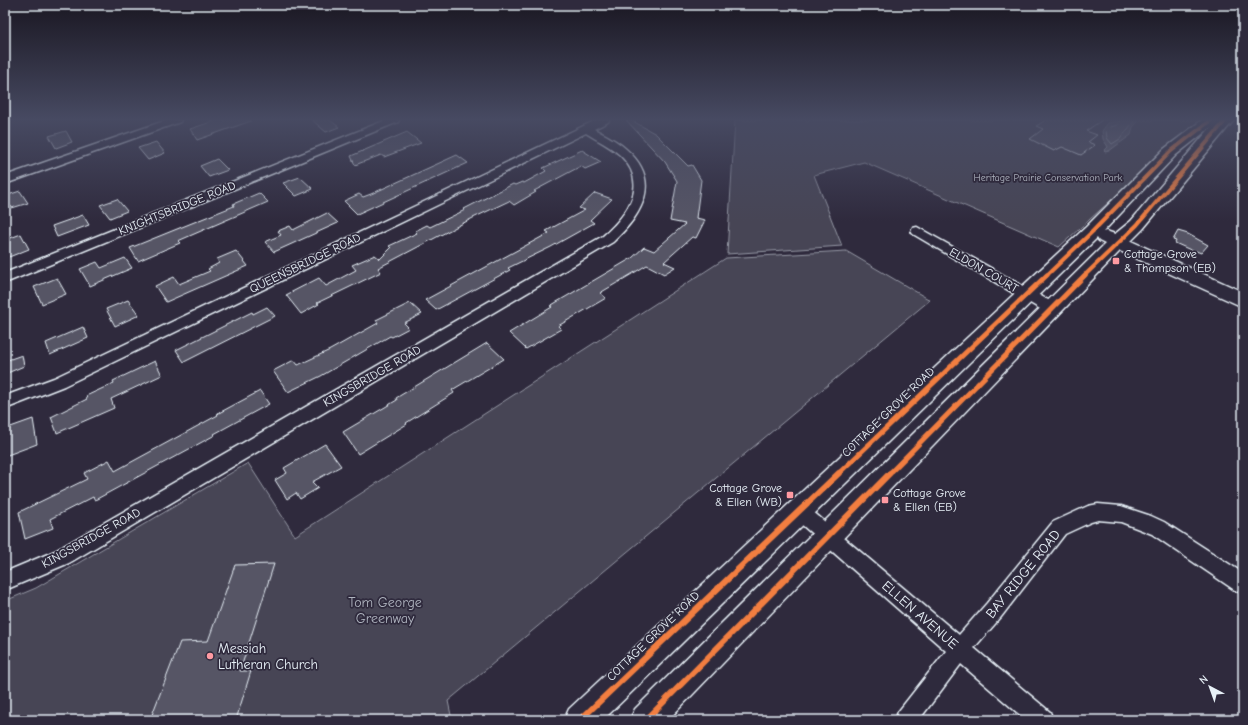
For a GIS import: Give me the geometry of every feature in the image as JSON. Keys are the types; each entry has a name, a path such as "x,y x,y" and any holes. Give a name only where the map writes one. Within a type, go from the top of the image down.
{"main road":[{"name":"COTTAGE GROVE ROAD","path":"580,720 1093,231 1168,154"},
{"path":"646,720 1118,242 1130,233 1198,154"},
{"path":"1093,231 1243,300"}],"street":[{"path":"5,180 80,154"},
{"name":"KNIGHTSBRIDGE ROAD","path":"5,278 311,154"},
{"name":"QUEENSBRIDGE ROAD","path":"5,403 59,382 535,154"},
{"name":"KINGSBRIDGE ROAD","path":"5,581 62,557 608,239 628,222 638,206 640,178 627,157 623,154"},
{"name":"ELDON COURT","path":"917,231 1052,309"},
{"name":"ELLEN AVENUE","path":"799,511 1042,720"},
{"name":"BAY RIDGE ROAD","path":"906,720 960,649 994,610 1059,528 1088,514 1098,512 1121,514 1145,522 1158,528 1243,584"}],"green space":[{"name":"Heritage Prairie Conservation Park","path":"733,154 1162,154 1059,247 864,162 814,175 842,246 727,254"},
{"name":"Tom George Greenway","path":"846,251 930,300 448,701 452,720 5,720 5,601 36,588 248,463 295,536 726,258"}],"building":[{"path":"143,154 163,154 148,160"},
{"path":"356,154 392,154 384,157 381,155 355,165 351,156"},
{"path":"574,154 588,154 601,162 585,169 581,166 534,191 536,192 514,205 509,201 473,218 378,268 381,272 317,303 319,304 301,314 286,295 319,278 326,286 356,270 352,265 375,255 380,259 391,248 389,246 417,233 415,231 427,225 430,227 513,184 524,183 546,171 543,168"},
{"path":"657,154 676,154 688,166 692,165 701,180 696,218 705,220 696,238 692,237 664,262 675,267 664,274 647,265 600,293 606,298 558,326 561,329 526,349 509,333 552,307 550,306 632,258 644,247 654,251 685,224 670,221 677,181 665,162"},
{"path":"457,155 468,163 357,214 344,201 359,194 363,197 371,194"},
{"path":"217,159 228,170 209,177 200,166"},
{"path":"300,177 313,189 296,196 283,183"},
{"path":"20,191 28,203 12,208 11,206 5,208 5,196"},
{"path":"259,193 268,202 178,241 180,243 138,261 130,248 234,206 233,204"},
{"path":"595,193 612,199 590,220 594,223 551,247 508,268 510,270 436,310 425,300 549,233 546,231 585,210 579,208"},
{"path":"117,199 127,211 110,218 100,205"},
{"path":"327,213 338,223 274,252 265,242 281,235 278,231 290,226 293,230"},
{"path":"83,215 89,225 57,237 52,226"},
{"path":"1178,231 1188,234 1208,245 1201,253 1195,252 1175,243 1176,241 1173,240"},
{"path":"21,234 29,249 9,257 5,250 5,240"},
{"path":"236,251 248,266 166,302 155,286 174,277 179,284 210,271 208,269 219,263 217,259"},
{"path":"125,258 132,268 90,286 80,269 97,262 101,268"},
{"path":"57,278 66,294 42,304 34,287"},
{"path":"128,300 139,315 115,326 106,309"},
{"path":"410,303 422,314 404,323 409,328 392,337 390,336 321,376 288,392 273,371 294,360 298,365 330,350 378,323 376,320"},
{"path":"267,307 275,316 184,362 176,350 252,312 253,314"},
{"path":"83,327 88,338 50,355 46,343"},
{"path":"487,343 504,359 452,390 454,393 358,454 343,432"},
{"path":"22,355 24,366 5,374 5,361"},
{"path":"155,361 162,375 111,399 114,408 57,433 51,417 87,399 86,396 114,383 113,381"},
{"path":"260,391 269,404 95,500 93,497 50,519 53,528 25,539 19,512 87,479 84,473 109,460 115,471"},
{"path":"33,419 37,444 5,456 5,429"},
{"path":"325,444 341,466 312,482 318,488 300,499 296,493 287,499 275,480 287,473 284,468"},
{"name":"Messiah Lutheran Church","path":"274,564 240,671 251,671 236,720 150,720 180,642 208,641 235,565"}],"cycle path":[{"path":"580,720 1093,231 1168,154"},
{"path":"646,720 1118,242 1137,225 1197,154"}],"place":[{"name":"Cottage Grove & Thompson (EB)","path":"1116,261"},
{"name":"Cottage Grove & Ellen (WB)","path":"790,495"},
{"name":"Cottage Grove & Ellen (EB)","path":"885,500"},
{"name":"Messiah Lutheran Church","path":"210,656"}]}
